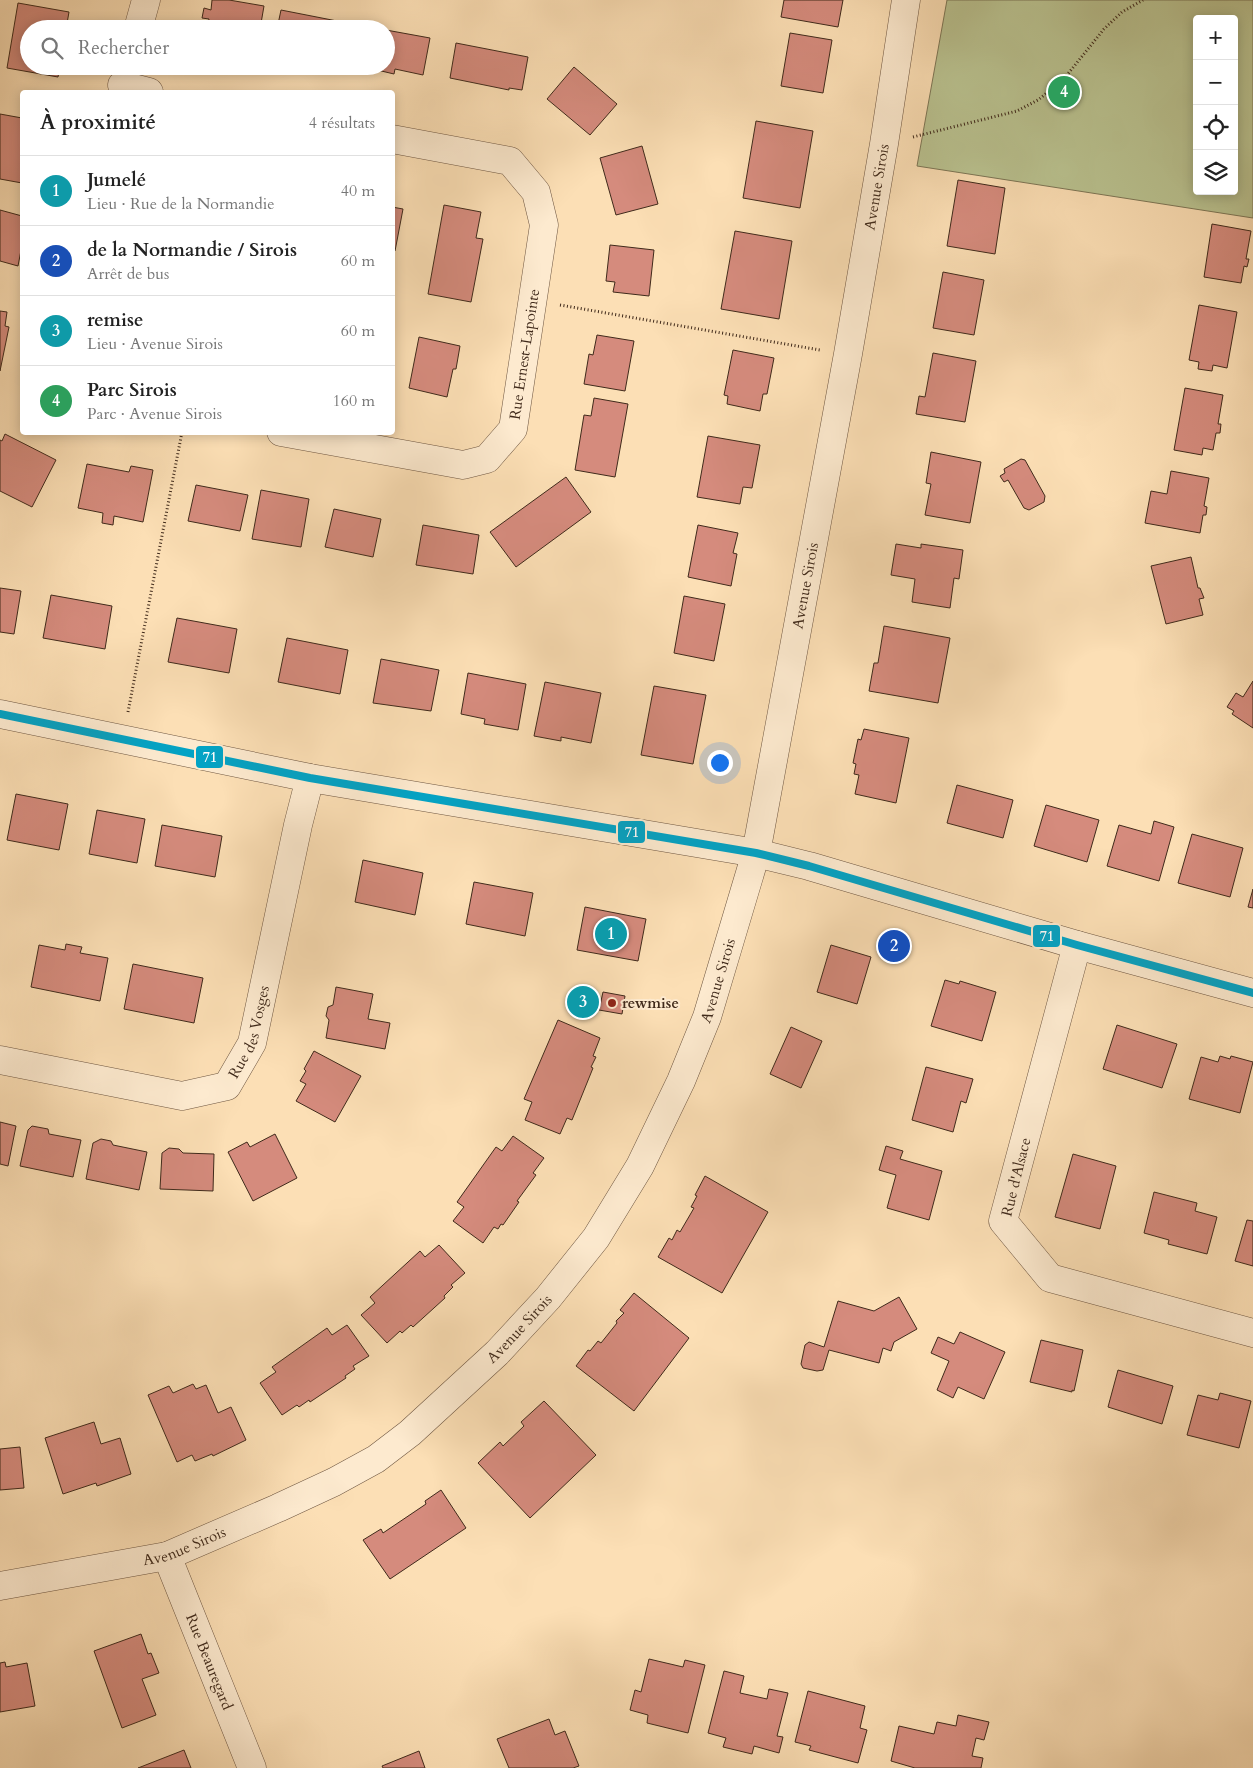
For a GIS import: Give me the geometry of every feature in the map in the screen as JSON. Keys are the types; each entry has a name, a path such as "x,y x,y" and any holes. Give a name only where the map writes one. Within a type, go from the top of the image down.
{"street":[{"path":"140,20 146,0"},
{"name":"Avenue Sirois","path":"0,1586 167,1556 278,1508 334,1482 376,1459 410,1433 497,1353 548,1298 596,1238 640,1166 681,1081 707,1017 756,854 848,354 884,144 906,0"},
{"path":"123,81 144,90"},
{"name":"Rue Ernest-Lapointe","path":"298,435 463,465 487,458 513,429 544,225 536,192 510,161 395,140"},
{"path":"0,714 310,778 756,854 810,866 1077,946 1253,993"},
{"name":"Rue des Vosges","path":"0,1060 182,1096 226,1086 252,1044 296,834 310,778"},
{"name":"Rue d'Alsace","path":"1077,946 1003,1221 1050,1278 1253,1333"},
{"name":"Rue Beauregard","path":"167,1556 252,1768"}],"path":[{"path":"884,144 1017,111 1038,100 1063,80 1104,29 1122,12 1143,0"},
{"path":"533,301 848,354"},
{"path":"123,739 181,435"}],"green space":[{"path":"947,0 1253,0 1253,218 917,166"}],"building":[{"path":"212,0 229,0 264,6 262,20 209,20 202,18 204,8 211,10"},
{"path":"784,0 843,0 838,27 781,17"},
{"path":"18,3 69,12 68,20 20,20 20,70 7,68"},
{"path":"281,10 332,20 279,20"},
{"path":"395,32 430,38 423,75 395,69"},
{"path":"790,33 832,40 823,93 781,86"},
{"path":"456,43 528,57 522,90 509,88 509,90 450,78"},
{"path":"574,67 617,104 590,135 547,99"},
{"path":"0,114 20,118 20,183 0,179"},
{"path":"756,121 813,131 800,208 743,198"},
{"path":"642,146 658,204 616,215 600,158"},
{"path":"958,180 1005,188 995,254 947,246"},
{"path":"444,205 481,212 476,238 483,239 471,302 428,294"},
{"path":"395,208 403,209 395,251"},
{"path":"0,210 20,215 20,256 18,266 0,261"},
{"path":"1212,224 1251,231 1246,259 1249,259 1247,267 1244,266 1241,283 1204,277"},
{"path":"735,231 792,241 779,319 721,309"},
{"path":"610,245 654,250 649,296 613,292 615,282 606,281"},
{"path":"943,272 984,280 974,335 933,328"},
{"path":"1199,305 1237,312 1227,368 1213,365 1212,371 1198,369 1199,362 1189,360"},
{"path":"0,311 7,312 5,326 9,327 0,371"},
{"path":"597,335 634,341 625,391 584,384 589,354 593,355"},
{"path":"419,337 460,346 456,369 453,369 447,397 409,388"},
{"path":"733,350 774,358 767,394 763,394 760,411 727,404 728,396 724,395"},
{"path":"933,353 976,361 965,422 916,414 919,396 925,397"},
{"path":"1185,388 1223,395 1218,424 1221,424 1220,433 1216,433 1213,450 1203,448 1202,455 1174,450"},
{"path":"594,398 628,404 615,477 575,470 584,415 591,416"},
{"path":"5,434 56,460 32,507 0,491 0,440 2,441"},
{"path":"708,436 760,445 752,488 743,487 740,504 697,497"},
{"path":"931,452 981,462 970,523 925,515 931,484 926,483"},
{"path":"1021,459 1025,460 1045,496 1044,502 1029,510 1024,508 1008,480 1004,482 1000,476 1005,473 1004,469"},
{"path":"87,464 129,472 131,466 153,470 143,522 114,516 113,525 102,523 103,513 78,508"},
{"path":"1171,471 1209,478 1204,506 1207,507 1206,515 1203,515 1200,533 1145,523 1151,491 1167,494"},
{"path":"566,477 591,512 516,567 490,532"},
{"path":"196,485 248,495 240,531 188,521"},
{"path":"261,490 309,499 301,547 252,539"},
{"path":"334,509 381,519 373,557 325,547"},
{"path":"423,525 479,535 473,574 416,565"},
{"path":"698,525 738,533 733,553 737,554 731,586 688,577"},
{"path":"896,544 921,548 921,544 963,550 959,579 954,578 950,608 912,602 915,579 891,575"},
{"path":"1191,557 1198,588 1200,588 1204,598 1199,599 1203,615 1166,624 1151,566"},
{"path":"0,588 21,591 14,634 0,632"},
{"path":"51,595 112,606 105,649 43,638"},
{"path":"684,596 725,604 714,661 674,653"},
{"path":"177,618 237,629 229,673 168,662"},
{"path":"884,626 950,638 938,703 869,691 874,663 878,663"},
{"path":"287,638 348,650 340,694 278,682"},
{"path":"381,659 439,670 431,711 373,703"},
{"path":"468,673 526,684 518,730 484,724 485,719 461,714"},
{"path":"1253,681 1253,728 1232,714 1234,711 1227,707 1236,693 1243,697"},
{"path":"545,682 601,693 591,743 561,737 561,741 534,736"},
{"path":"654,686 706,695 693,764 641,755"},
{"path":"864,729 909,738 896,803 855,794 859,775 854,774 856,764 853,763 858,739 861,740"},
{"path":"957,785 1013,800 1003,838 947,823"},
{"path":"16,794 68,804 59,850 7,840"},
{"path":"1046,805 1099,820 1087,862 1034,846"},
{"path":"97,810 145,819 137,863 89,854"},
{"path":"1154,821 1174,827 1159,881 1107,866 1119,825 1151,834"},
{"path":"162,825 222,836 215,877 155,866"},
{"path":"1192,834 1243,848 1230,897 1178,883"},
{"path":"363,860 423,873 415,915 355,902"},
{"path":"474,882 533,893 525,936 466,924"},
{"path":"1253,889 1253,908 1248,907"},
{"path":"585,907 646,919 638,961 577,950"},
{"path":"66,944 82,947 80,953 108,958 100,1001 31,987 39,945 65,950"},
{"path":"831,945 871,957 857,1004 817,992"},
{"path":"133,964 203,978 194,1023 124,1009"},
{"path":"945,980 959,984 960,981 996,992 982,1041 931,1026"},
{"path":"336,987 373,994 368,1019 390,1023 385,1049 326,1038 329,1020 326,1016 328,1007 333,1005"},
{"name":"rewmise","path":"603,992 625,996 622,1014 599,1010"},
{"path":"576,995 593,997 590,1009 574,1006"},
{"path":"558,1020 600,1038 593,1056 596,1057 591,1067 593,1068 572,1120 567,1118 560,1134 525,1120 532,1102 524,1099"},
{"path":"1117,1025 1177,1044 1162,1088 1103,1069"},
{"path":"791,1027 822,1041 801,1088 770,1074"},
{"path":"314,1051 361,1076 335,1122 296,1101 306,1084 300,1081"},
{"path":"1220,1056 1230,1059 1231,1056 1253,1062 1240,1113 1189,1099 1201,1057 1218,1062"},
{"path":"926,1067 973,1079 966,1103 961,1101 953,1132 912,1120"},
{"path":"0,1122 16,1126 8,1166 0,1164"},
{"path":"32,1126 48,1129 49,1134 81,1140 73,1177 20,1166 28,1130"},
{"path":"275,1134 297,1178 253,1201 228,1152 247,1142 250,1147"},
{"path":"513,1136 544,1158 533,1173 536,1175 517,1201 519,1202 503,1225 501,1224 498,1229 494,1227 483,1243 453,1221 464,1207 457,1202 496,1147 502,1151"},
{"path":"101,1139 111,1141 113,1145 147,1152 139,1190 86,1179 93,1143"},
{"path":"886,1146 903,1151 900,1159 942,1171 929,1220 887,1208 896,1175 879,1170"},
{"path":"169,1148 179,1149 183,1153 214,1154 213,1191 160,1189 162,1153"},
{"path":"1073,1154 1116,1166 1100,1229 1055,1217"},
{"path":"705,1176 768,1212 722,1293 658,1257 669,1238 672,1240 677,1230 680,1232 694,1208 691,1207 697,1196 695,1195"},
{"path":"1154,1192 1197,1203 1195,1211 1217,1217 1207,1254 1168,1244 1169,1240 1144,1233"},
{"path":"1247,1220 1253,1221 1253,1266 1235,1261"},
{"path":"439,1245 465,1273 451,1285 453,1287 444,1296 445,1298 413,1327 411,1325 402,1333 400,1331 387,1343 361,1315 375,1303 370,1297 420,1251 425,1257"},
{"path":"634,1293 689,1338 634,1411 576,1366 588,1350 590,1351 598,1341 601,1343 617,1323 616,1321 624,1313 620,1310"},
{"path":"899,1297 917,1329 894,1342 891,1351 883,1348 879,1363 829,1350 823,1370 817,1371 803,1368 801,1364 805,1345 809,1342 824,1347 838,1301 874,1311"},
{"path":"347,1325 369,1356 353,1366 355,1369 345,1376 346,1378 310,1402 309,1400 299,1407 297,1405 282,1415 260,1383 276,1372 272,1367 327,1328 332,1335"},
{"path":"960,1332 1005,1352 984,1399 958,1387 953,1398 937,1390 949,1361 931,1353 938,1337 954,1344"},
{"path":"1041,1340 1083,1350 1074,1391 1030,1382"},
{"path":"1118,1370 1173,1386 1162,1424 1108,1407"},
{"path":"193,1384 196,1389 206,1385 218,1413 231,1407 246,1440 213,1456 212,1454 195,1461 192,1455 177,1462 148,1395 169,1386 173,1393"},
{"path":"1220,1393 1251,1401 1239,1448 1187,1435 1198,1395 1218,1400"},
{"path":"544,1401 596,1455 530,1518 478,1463 500,1442 503,1446 524,1426 521,1422"},
{"path":"94,1422 101,1444 120,1438 131,1474 97,1486 96,1483 63,1494 45,1438"},
{"path":"20,1447 24,1488 0,1490 0,1449"},
{"path":"441,1490 466,1528 390,1579 363,1540 381,1529 383,1533 426,1504 425,1501"},
{"path":"141,1634 148,1654 151,1653 159,1673 142,1679 156,1715 122,1728 94,1651"},
{"path":"649,1659 683,1667 685,1660 705,1665 688,1733 647,1723 648,1715 630,1710 635,1690 641,1692"},
{"path":"5,1662 6,1667 27,1663 35,1706 0,1712 0,1663"},
{"path":"724,1671 744,1676 740,1693 767,1699 769,1689 788,1693 777,1736 783,1737 779,1753 754,1746 752,1754 723,1747 726,1738 708,1733"},
{"path":"808,1691 865,1706 860,1728 867,1730 858,1763 809,1750 811,1746 795,1742"},
{"path":"958,1715 989,1722 984,1740 976,1738 972,1756 983,1758 981,1768 915,1768 891,1761 899,1726 934,1734 937,1722 956,1726"},
{"path":"549,1719 555,1735 565,1731 579,1766 573,1768 509,1768 497,1739"},
{"path":"184,1750 191,1768 138,1768"},
{"path":"419,1751 425,1768 383,1768 382,1766"}],"transit line":[{"name":"71","path":"0,714 310,778 756,853 809,866 1077,945 1253,993"}],"place":[{"name":"Parc Sirois","path":"1064,92"},
{"name":"Jumelé","path":"611,934"},
{"name":"de la Normandie / Sirois","path":"894,946"},
{"name":"remise","path":"583,1002"},
{"name":"rewmise","path":"612,1003"}]}
